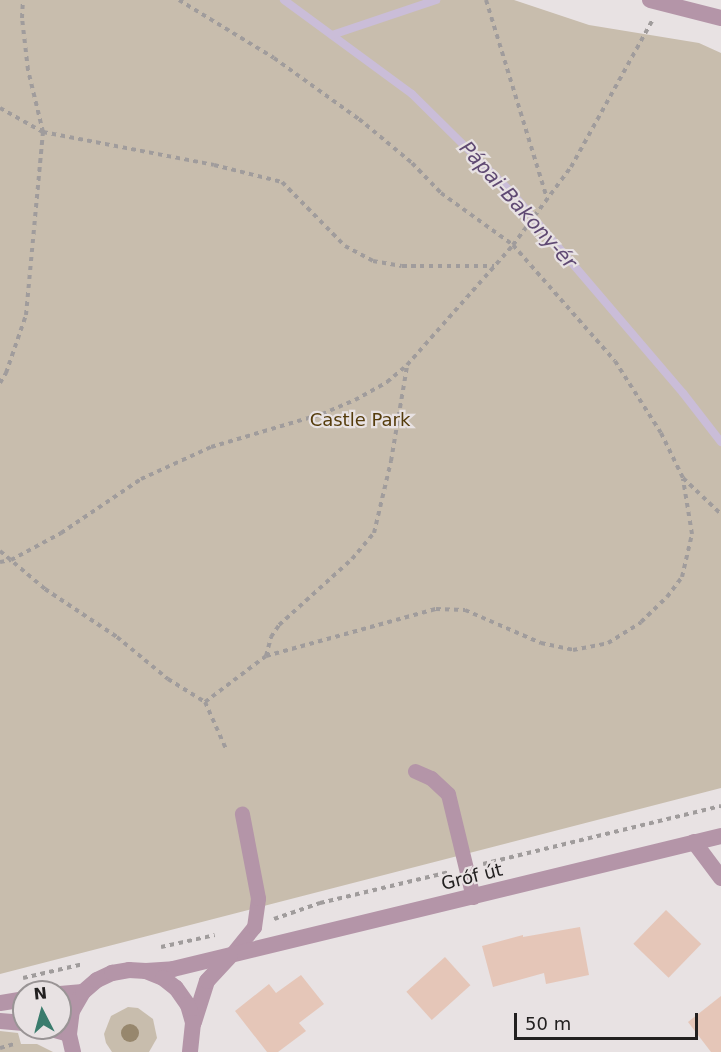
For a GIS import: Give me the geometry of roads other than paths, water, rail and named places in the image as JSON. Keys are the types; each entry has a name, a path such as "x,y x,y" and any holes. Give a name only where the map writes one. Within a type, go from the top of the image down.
{"street":[{"path":"653,1 716,11"},
{"name":"Gróf út","path":"72,993 83,992 96,980 112,973 129,969 146,971 173,969 721,836"},
{"path":"694,843 721,878"},
{"path":"193,1023 207,981 232,954"},
{"path":"146,971 163,978 176,988 188,1005 193,1023 194,1049"},
{"path":"72,1011 83,992"}],"lane":[{"path":"415,771 431,778 448,794 473,897"},
{"path":"232,954 254,927 258,898 242,814"}],"waterway":[{"name":"Pápai-Bakony-ér","path":"284,0 412,94 513,194 683,393 721,442"},
{"path":"332,35 436,0"}],"park label":[{"name":"Castle Park","path":"360,420"}]}
